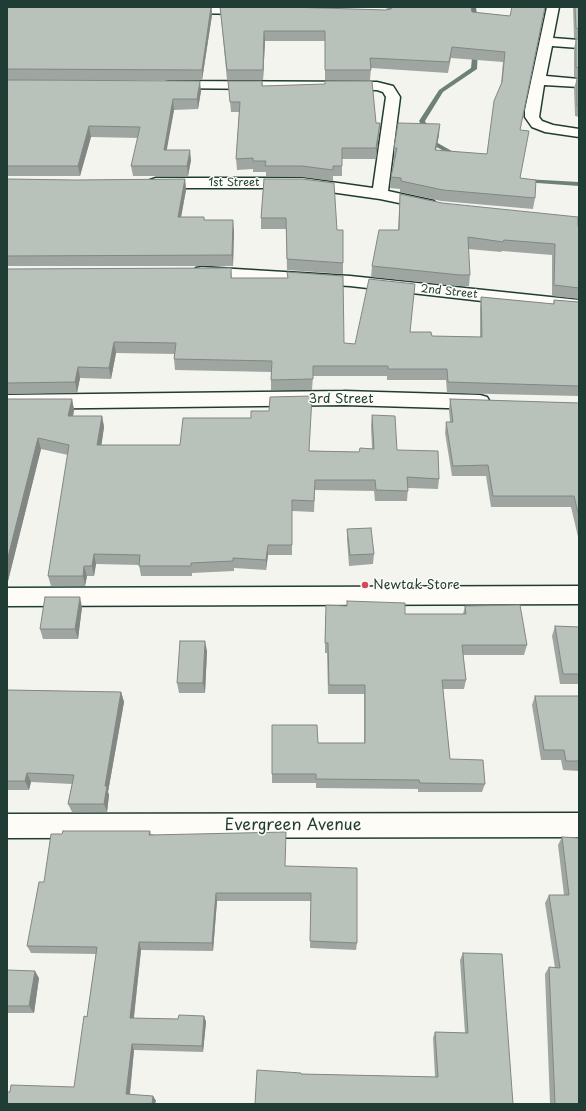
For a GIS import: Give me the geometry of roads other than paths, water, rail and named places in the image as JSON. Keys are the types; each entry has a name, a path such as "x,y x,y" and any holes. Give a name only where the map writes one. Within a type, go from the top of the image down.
{"street":[{"path":"553,7 532,117 537,124 564,132 579,133"},
{"path":"173,8 259,11"},
{"path":"546,42 579,44"},
{"path":"538,80 579,83"},
{"path":"157,85 377,86 388,89 393,97 380,194"},
{"name":"1st Street","path":"142,183 302,183 380,194 441,207"},
{"name":"2nd Street","path":"189,272 221,272 350,281 579,306"},
{"name":"3rd Street","path":"7,402 344,398 500,402"},
{"path":"7,596 579,595"},
{"name":"Evergreen Avenue","path":"7,826 579,825"}],"waterway":[{"path":"473,7 476,23"},
{"path":"455,155 433,143 422,121 441,91 474,69 475,48"},
{"path":"525,181 579,184"}],"place":[{"name":"Newtak Store","path":"365,585"}]}
